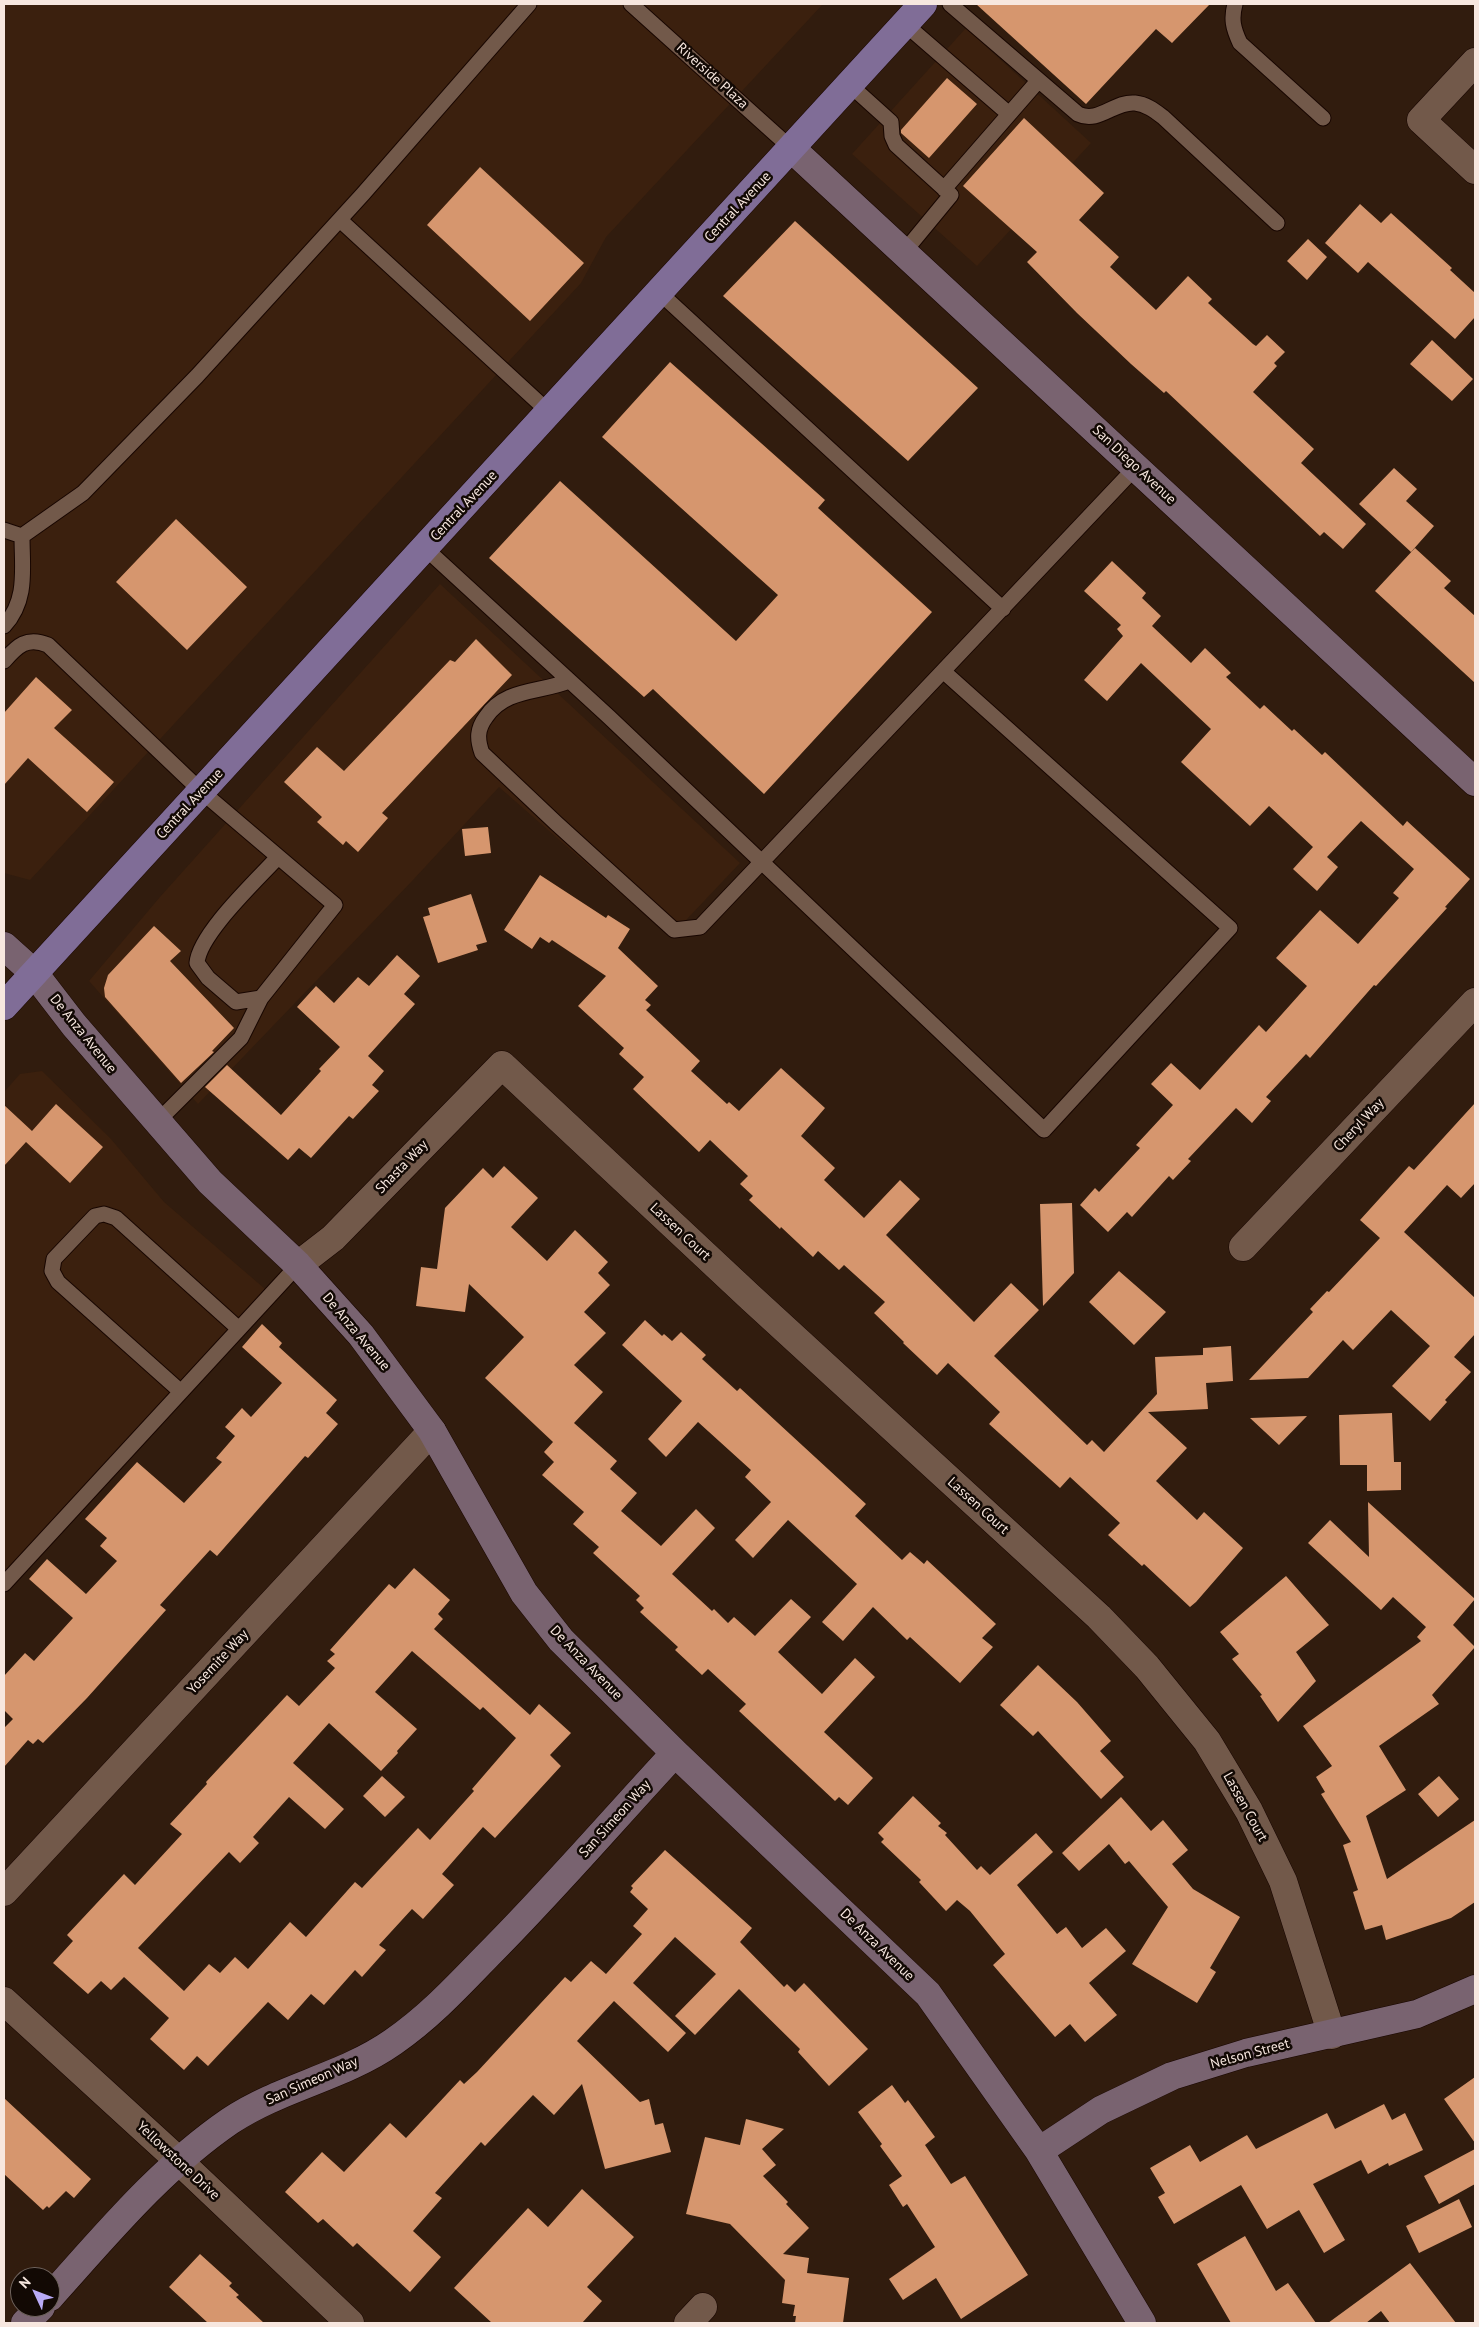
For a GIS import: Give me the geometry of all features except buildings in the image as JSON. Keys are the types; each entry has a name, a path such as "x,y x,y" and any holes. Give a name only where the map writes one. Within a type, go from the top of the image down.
{"main road":[{"name":"Central Avenue","path":"4,1006 924,4"}],"street":[{"path":"1475,62 1421,120 1475,170"},
{"name":"San Diego Avenue","path":"792,149 1475,782"},
{"name":"De Anza Avenue","path":"4,946 34,973 74,1026 210,1182 298,1265 361,1335 432,1431 524,1592 561,1640 675,1753 928,1994 1039,2151 1142,2323"},
{"name":"Cheryl Way","path":"1243,1247 1475,1002"},
{"name":"Shasta Way","path":"298,1265 333,1238 502,1055"},
{"name":"Lassen Court","path":"502,1055 750,1298 1099,1617 1147,1667 1208,1741 1249,1811 1283,1881 1332,2034"},
{"name":"Yosemite Way","path":"4,1892 432,1431"},
{"name":"San Simeon Way","path":"60,2290 136,2201 178,2161 231,2121 277,2094 346,2069 393,2043 431,2011 516,1927 675,1753"},
{"name":"Nelson Street","path":"1039,2151 1101,2110 1172,2076 1246,2054 1417,2014 1475,1989"},
{"name":"Yellowstone Drive","path":"4,2001 350,2323"}],"lane":[{"path":"22,536 83,493 235,335 340,220 529,4"},
{"name":"Riverside Plaza","path":"631,4 792,149"},
{"path":"950,4 1068,108 1083,117 1094,117 1134,102 1149,107 1163,117 1277,223"},
{"path":"1235,4 1233,26 1240,43 1323,118"},
{"path":"905,24 1009,114"},
{"path":"944,189 1038,81"},
{"path":"850,85 892,122 892,136 896,145 951,194 904,252"},
{"path":"340,220 550,412"},
{"path":"660,293 1003,609"},
{"path":"569,681 503,698 490,710 479,726 478,741 482,753 674,930 700,927 1136,467"},
{"path":"4,530 22,536"},
{"path":"4,626 14,614 22,592 22,536"},
{"path":"425,548 762,862 1044,1130 1230,928 943,671"},
{"path":"4,661 19,644 40,641 48,645 201,791 335,906 261,998 242,1038 157,1122"},
{"path":"261,998 236,1002 208,978 197,963 198,953 208,934 278,857"},
{"path":"180,1391 58,1282 52,1271 54,1259 88,1223 95,1216 104,1214 116,1218 239,1329"},
{"path":"4,1584 298,1265"}],"shaded area":[{"path":"4,4 823,4 606,237 581,283 30,880 4,873"},
{"path":"966,28 1091,143 977,266 852,154"},
{"path":"440,584 740,863 670,937 499,787 413,880 198,1104 89,981 160,897"},
{"path":"42,1071 111,1139 164,1202 265,1289 4,1573 4,1092 20,1074"}]}
